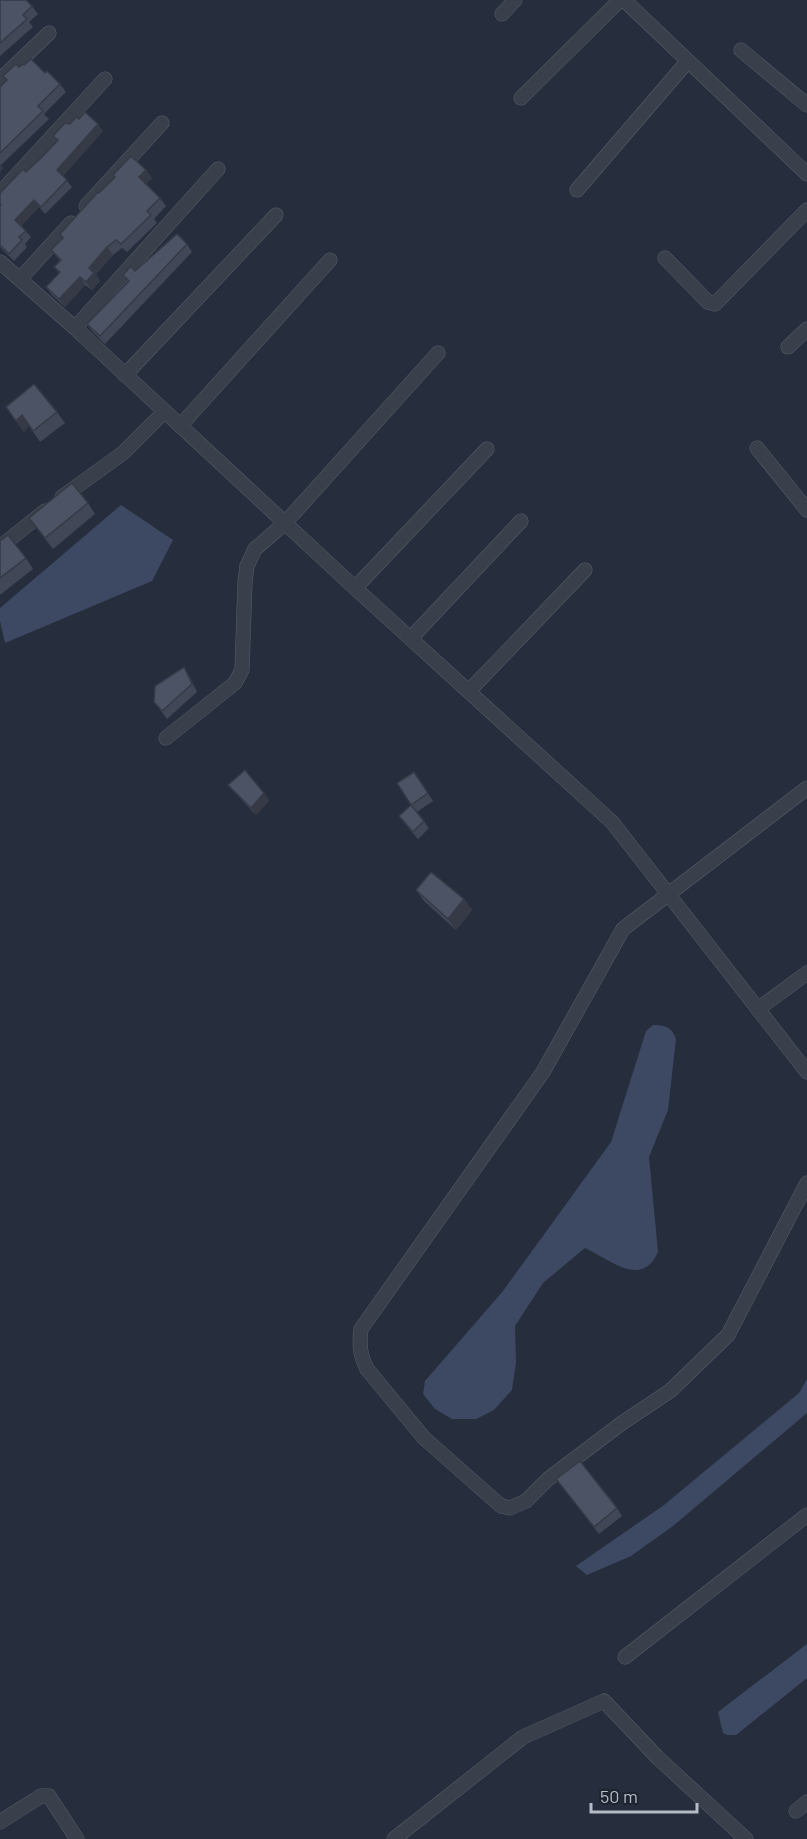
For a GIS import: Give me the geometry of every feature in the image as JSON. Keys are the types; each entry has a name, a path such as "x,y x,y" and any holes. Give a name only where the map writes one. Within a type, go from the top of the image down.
{"street":[{"path":"502,14 515,0"},
{"path":"521,98 622,0 807,174"},
{"path":"0,80 49,33"},
{"path":"741,50 807,105"},
{"path":"578,190 687,62"},
{"path":"0,193 105,79"},
{"path":"20,279 162,123"},
{"path":"75,328 218,169"},
{"path":"665,258 708,302 715,304 807,210"},
{"path":"125,375 276,215"},
{"path":"180,426 330,260"},
{"path":"0,262 75,328 285,524 612,822 807,1072"},
{"path":"788,347 807,329"},
{"path":"166,738 235,683 242,670 247,566 255,549 285,524 438,353"},
{"path":"0,547 73,488 123,453 164,412"},
{"path":"757,448 807,510"},
{"path":"355,588 487,449"},
{"path":"411,638 521,521"},
{"path":"469,692 585,570"},
{"path":"807,788 623,929 543,1072 361,1329 359,1345 367,1369 424,1438 501,1506 510,1508 518,1506 580,1454 670,1390 728,1335 807,1183"},
{"path":"758,1010 807,972"},
{"path":"625,1657 807,1515"},
{"path":"394,1839 523,1737 604,1701 658,1758 746,1839"},
{"path":"0,1822 41,1796 49,1796 77,1839"}],"water":[{"path":"121,505 173,540 152,581 5,643 0,621 0,608"},
{"path":"653,1025 667,1028 676,1039 668,1110 649,1157 658,1252 651,1263 643,1269 634,1270 614,1264 585,1248 543,1283 515,1326 516,1362 512,1390 494,1410 476,1419 452,1419 435,1409 423,1394 425,1381 503,1291 611,1142 646,1031"},
{"path":"807,1379 807,1413 673,1526 631,1556 587,1575 576,1566 664,1505 799,1393"},
{"path":"807,1644 807,1678 736,1735 723,1733 718,1712"}],"building":[{"path":"0,0 26,0 32,6 23,15 27,19 0,43"},
{"path":"31,59 60,84 38,106 43,111 0,153 0,87 7,80 3,76 16,64 19,67"},
{"path":"85,112 98,124 57,170 67,180 41,207 34,200 15,220 26,231 19,237 22,240 9,254 0,245 0,193 23,169 26,172 58,140 53,136 65,123 70,124"},
{"path":"131,156 146,170 139,177 160,198 147,211 151,215 121,244 116,240 107,247 89,268 94,273 86,282 80,277 59,299 46,287 60,272 54,267 61,260 51,250 63,238 60,234 98,192 115,177 113,175"},
{"path":"177,234 187,244 100,336 87,324 129,281 123,275 131,266 135,271"},
{"path":"34,384 57,412 33,431 22,415 16,421 6,407"},
{"path":"72,483 88,503 45,538 29,518"},
{"path":"8,535 26,558 0,578 0,541"},
{"path":"184,667 192,684 162,711 154,702 155,686"},
{"path":"245,770 264,793 251,808 228,785"},
{"path":"414,772 428,793 411,805 397,783"},
{"path":"411,805 424,821 413,832 399,816"},
{"path":"431,872 464,899 448,919 416,890"},
{"path":"580,1461 617,1508 594,1527 556,1479"}]}
